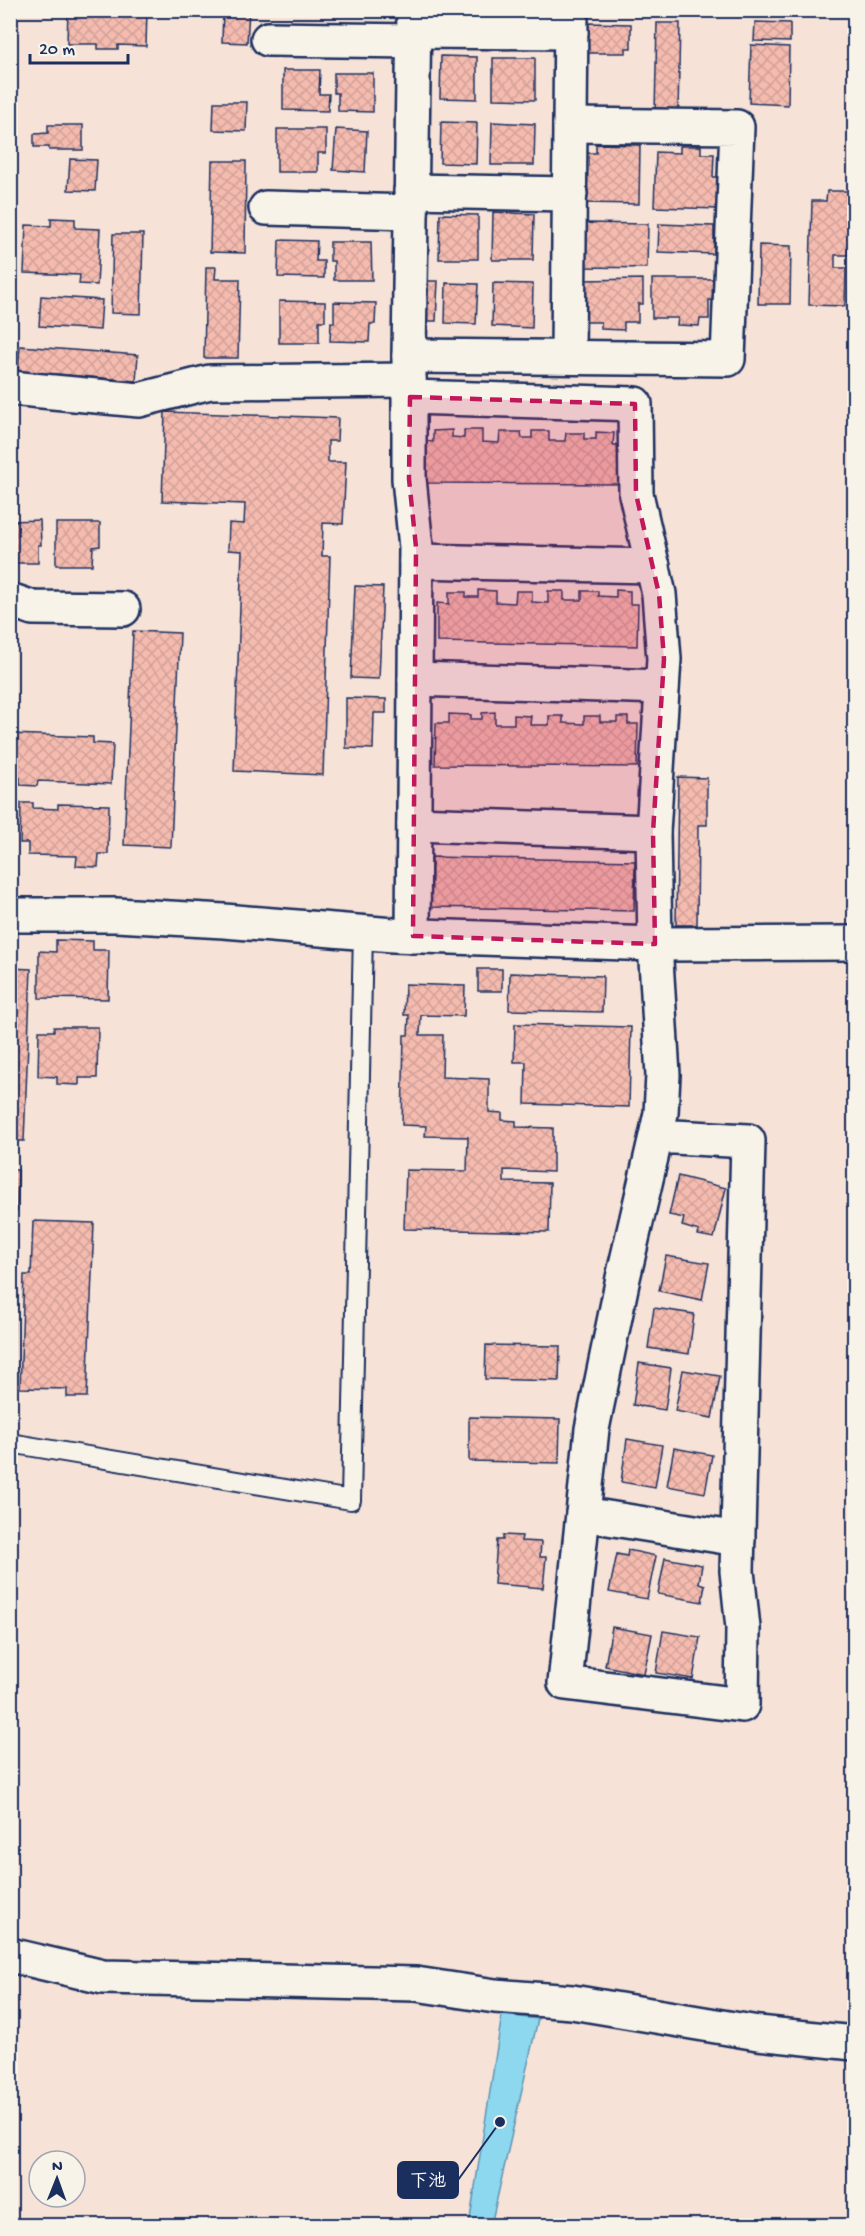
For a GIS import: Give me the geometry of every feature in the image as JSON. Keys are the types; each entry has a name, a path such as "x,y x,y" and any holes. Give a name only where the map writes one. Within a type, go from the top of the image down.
{"street":[{"path":"268,39 413,27 571,21 568,356"},
{"path":"413,27 409,378 410,478 416,561 413,936"},
{"path":"10,388 139,400 210,382 409,378 568,356 728,359 737,127 570,125"},
{"path":"266,208 570,194"},
{"path":"409,378 635,404 636,494 659,594 664,659 653,832 655,944 663,1075 661,1113 623,1278 592,1429 565,1683 742,1705 743,1628 737,1571 748,1141 656,1136"},
{"path":"416,561 653,566"},
{"path":"10,600 33,608 123,609"},
{"path":"415,679 662,687"},
{"path":"414,824 653,832"},
{"path":"10,915 116,915 413,936 655,944 855,944"},
{"path":"583,1514 738,1539"},
{"path":"10,1955 103,1977 416,1984 495,1996 572,2002 758,2033 855,2043"}],"lane":[{"path":"10,1443 351,1500 363,932"}],"highlighted area":[{"path":"410,397 635,404 636,494 659,594 664,659 653,832 655,944 413,936 416,547 409,479"}],"water":[{"path":"502,2015 538,2019 491,2225 469,2225"}],"building":[{"path":"68,10 147,10 146,46 118,45 118,49 98,49 98,44 67,44"},
{"path":"223,10 249,10 247,43 222,42"},
{"path":"755,22 790,23 790,42 754,41"},
{"path":"587,23 631,24 631,48 626,48 626,53 586,53"},
{"path":"657,23 680,23 678,112 655,112"},
{"path":"751,45 789,47 788,105 749,103"},
{"path":"441,56 477,57 477,99 440,98"},
{"path":"493,58 535,58 535,100 493,99"},
{"path":"283,70 320,70 319,94 329,94 328,111 283,110"},
{"path":"334,73 373,73 373,112 338,111 338,93 334,93"},
{"path":"214,102 247,102 246,131 213,130"},
{"path":"441,122 477,123 476,164 440,163"},
{"path":"492,122 535,124 534,165 491,165"},
{"path":"48,125 83,125 83,150 49,150 49,147 34,147 34,134 48,133"},
{"path":"277,129 326,129 326,153 318,153 318,172 277,172"},
{"path":"336,129 367,131 365,172 333,170"},
{"path":"596,144 640,145 639,204 584,203 585,153 596,153"},
{"path":"680,146 701,146 701,154 714,154 713,177 719,177 718,209 654,207 656,152 680,153"},
{"path":"70,159 97,160 95,191 68,190"},
{"path":"212,161 246,161 245,253 210,252"},
{"path":"827,191 850,191 848,255 835,255 835,268 846,268 845,306 809,305 812,201 826,201"},
{"path":"493,212 534,214 533,260 492,260"},
{"path":"440,214 478,215 478,259 439,259"},
{"path":"51,218 75,219 75,228 100,229 97,285 79,284 80,275 24,273 26,225 51,226"},
{"path":"585,223 648,224 647,268 584,267"},
{"path":"659,224 714,226 714,254 658,252"},
{"path":"113,234 143,234 141,314 111,313"},
{"path":"279,240 317,241 316,261 324,261 324,278 278,277"},
{"path":"330,242 371,242 372,280 334,280 334,261 330,261"},
{"path":"759,245 791,246 790,304 758,304"},
{"path":"206,267 216,267 215,279 240,279 238,358 204,358"},
{"path":"643,279 643,304 638,304 638,322 624,322 624,330 601,329 601,322 582,322 582,280"},
{"path":"652,279 717,279 717,300 709,300 709,319 700,319 699,326 677,325 678,318 652,318"},
{"path":"425,281 438,281 436,321 423,321"},
{"path":"446,283 478,284 476,324 445,323"},
{"path":"493,283 533,284 532,328 492,326"},
{"path":"41,296 102,300 100,330 39,326"},
{"path":"279,301 325,302 325,321 319,321 319,343 279,343"},
{"path":"334,302 376,303 375,324 370,324 369,342 330,341 331,322 334,323"},
{"path":"20,346 138,355 136,381 18,371"},
{"path":"165,412 338,418 337,441 328,441 328,462 346,462 343,524 323,523 322,556 330,556 323,775 234,771 242,551 228,550 229,523 244,524 245,504 162,501"},
{"path":"452,430 452,437 464,438 464,430 482,430 482,442 499,443 500,432 521,432 522,438 532,438 532,431 549,431 549,441 565,441 566,433 584,433 584,439 596,439 596,432 614,433 613,445 621,445 621,484 426,483 426,441 433,442 433,431"},
{"path":"40,520 41,545 38,545 38,563 10,563 10,521"},
{"path":"56,523 100,523 100,546 93,547 92,565 56,565"},
{"path":"355,586 383,587 379,679 351,678"},
{"path":"478,590 496,591 496,602 515,603 516,591 532,591 532,602 548,603 548,591 564,591 564,600 582,600 582,591 598,591 598,596 616,597 616,590 630,591 630,604 638,604 637,646 437,642 437,603 449,604 449,592 466,592 466,597 478,597"},
{"path":"133,631 180,633 171,847 124,845"},
{"path":"346,698 386,699 386,713 374,713 373,749 346,748"},
{"path":"495,712 495,724 514,724 514,715 531,716 530,725 549,725 549,716 563,716 563,723 584,724 584,716 600,716 600,722 617,722 617,717 628,717 628,724 638,724 637,767 435,765 436,723 449,723 449,714 471,715 471,719 482,719 482,713"},
{"path":"10,734 93,737 93,743 113,744 111,784 38,781 37,786 20,785 20,778 10,778"},
{"path":"678,777 707,778 707,825 698,825 697,925 676,925"},
{"path":"21,803 33,803 33,808 58,809 58,804 109,805 108,854 99,854 98,867 76,866 77,856 28,855 28,843 20,843"},
{"path":"432,857 635,861 634,911 431,907"},
{"path":"56,940 93,941 93,950 109,950 108,999 39,998 39,951 56,952"},
{"path":"10,968 31,969 24,1141 10,1141"},
{"path":"478,969 502,969 502,991 478,991"},
{"path":"510,973 603,976 602,1012 509,1010"},
{"path":"405,984 465,986 464,1016 421,1015 420,1035 443,1035 442,1077 489,1079 489,1112 502,1113 502,1120 516,1121 516,1127 553,1128 553,1172 504,1170 504,1182 550,1183 549,1232 404,1229 406,1170 467,1171 468,1137 425,1136 426,1126 402,1125 404,1035 408,1035 409,1015 404,1015"},
{"path":"515,1024 631,1027 629,1107 525,1104 526,1062 514,1062"},
{"path":"54,1027 98,1027 97,1078 79,1078 79,1085 57,1084 57,1077 38,1076 39,1031 54,1031"},
{"path":"10,1170 18,1170 17,1211 10,1211"},
{"path":"678,1176 726,1188 714,1238 698,1235 699,1231 682,1226 684,1218 669,1215"},
{"path":"33,1221 94,1223 87,1397 67,1397 67,1389 20,1388 24,1275 31,1275"},
{"path":"666,1256 709,1263 702,1300 659,1291"},
{"path":"10,1296 14,1296 13,1390 10,1390"},
{"path":"654,1308 694,1314 689,1354 648,1348"},
{"path":"486,1345 560,1346 559,1381 485,1379"},
{"path":"639,1363 671,1368 665,1410 633,1405"},
{"path":"683,1370 720,1376 712,1418 675,1411"},
{"path":"469,1417 560,1419 559,1463 469,1461"},
{"path":"627,1439 662,1445 655,1488 621,1482"},
{"path":"674,1448 712,1455 705,1493 667,1486"},
{"path":"503,1535 522,1536 521,1541 541,1542 540,1557 546,1557 543,1588 494,1584 497,1540 503,1540"},
{"path":"628,1550 656,1556 647,1599 609,1592 617,1554 627,1556"},
{"path":"665,1558 702,1565 699,1583 705,1585 702,1602 658,1594"},
{"path":"612,1627 652,1634 644,1674 605,1666"},
{"path":"663,1631 700,1637 693,1679 656,1673"}],"place":[{"name":"下池","path":"500,2122"}]}
